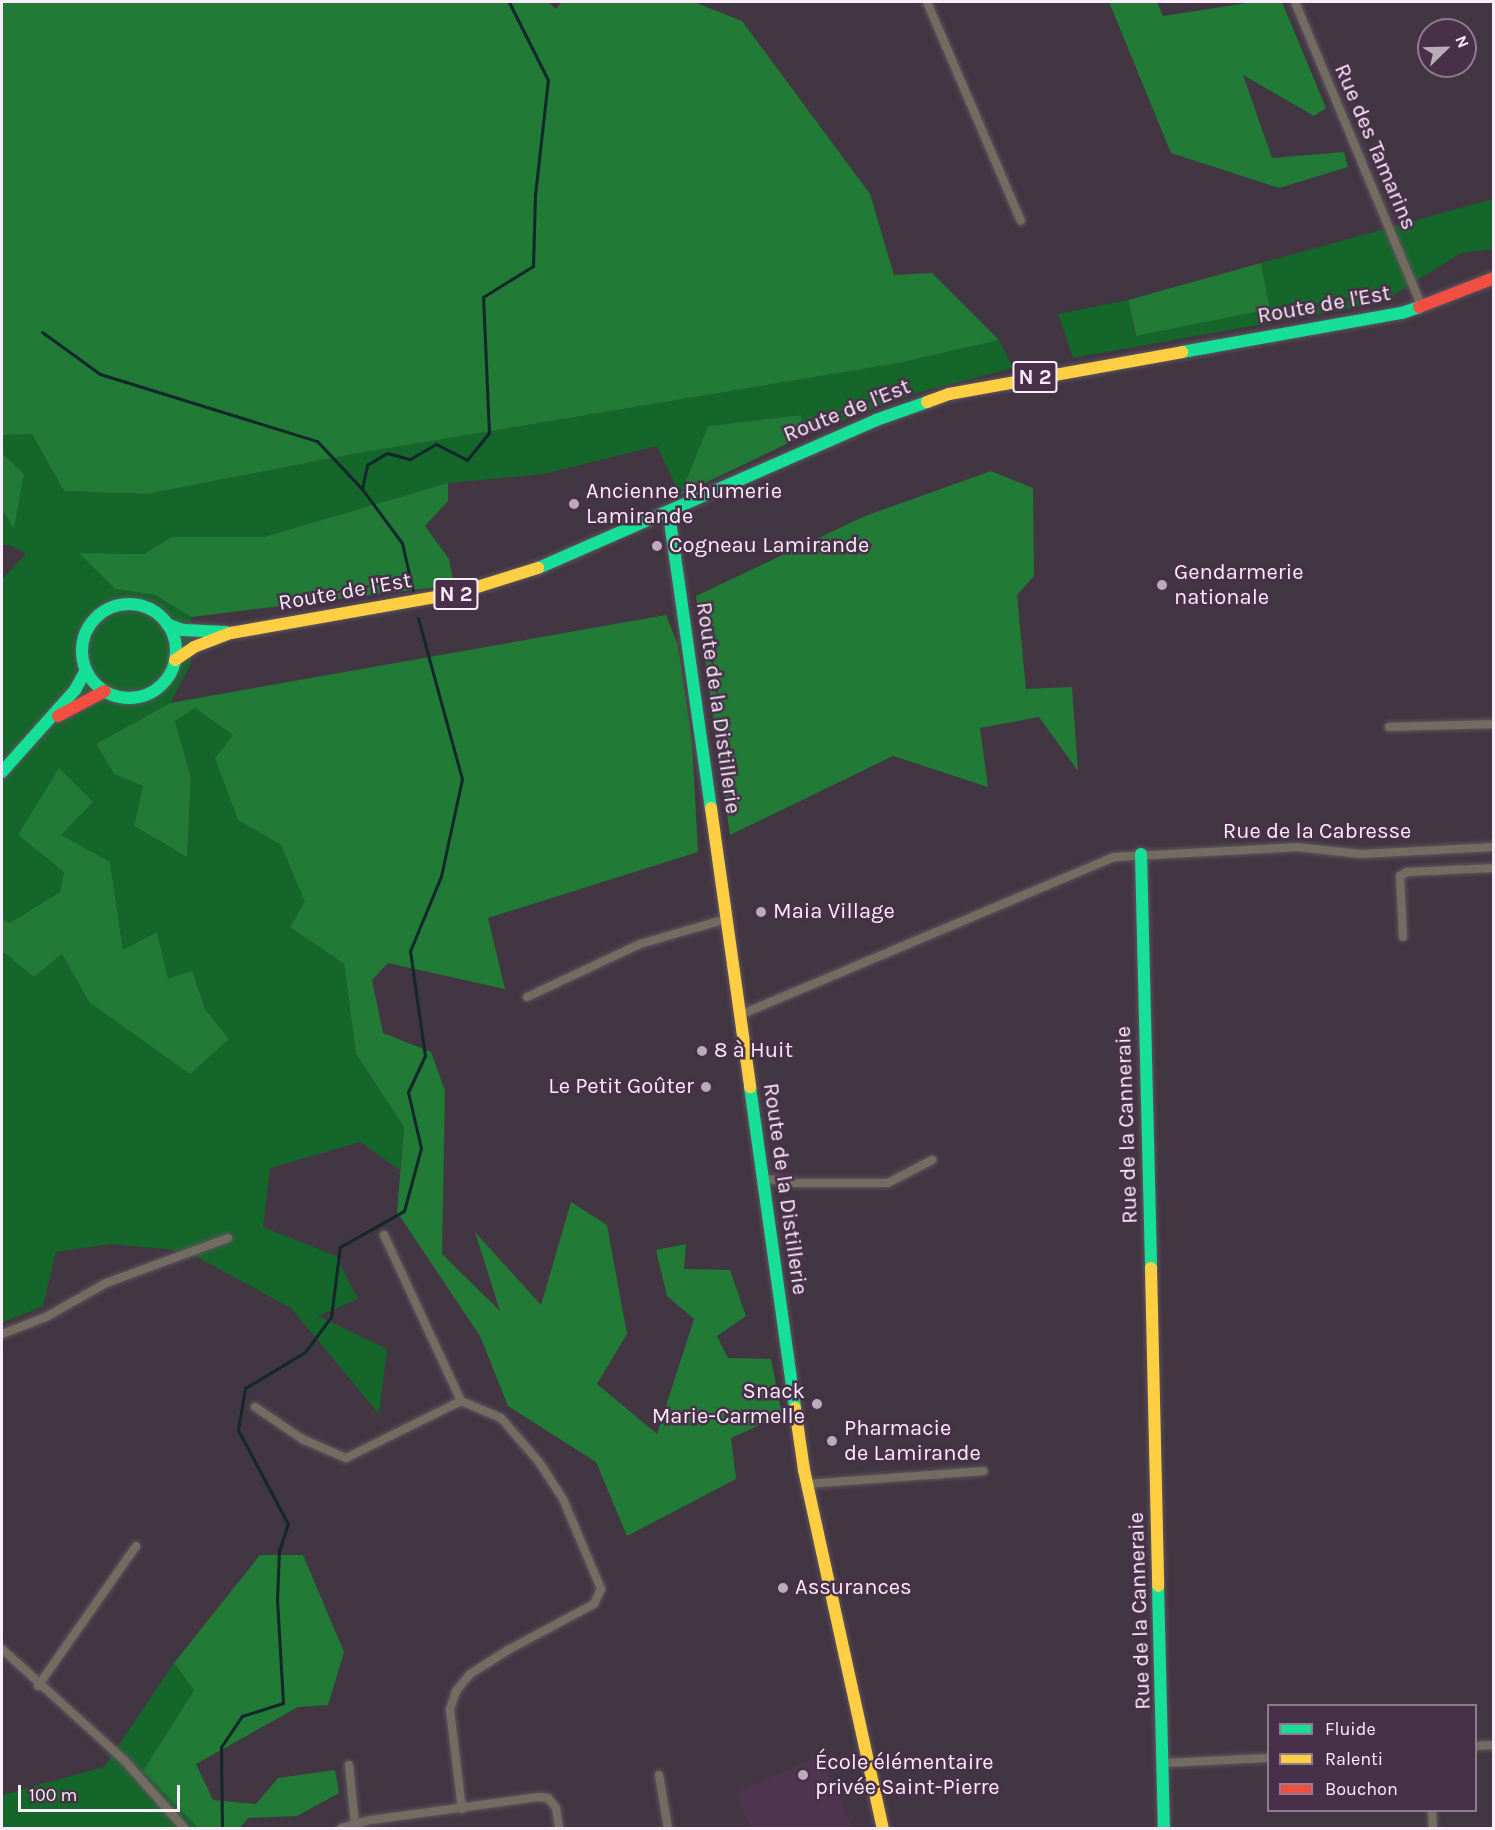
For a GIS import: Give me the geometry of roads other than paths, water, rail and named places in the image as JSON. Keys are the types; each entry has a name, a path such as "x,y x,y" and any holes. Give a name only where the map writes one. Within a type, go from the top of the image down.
{"street":[{"path":"927,2 1021,221"},
{"name":"Rue des Tamarins","path":"1295,2 1422,307"},
{"name":"Route de l'Est","path":"175,660 194,647 231,633 458,593 559,561 669,514 784,459 876,420 949,394 1422,307 1494,278"},
{"name":"Route de la Distillerie","path":"669,514 761,1178 807,1485 883,1828"},
{"name":"N 2","path":"86,670 83,658 86,633 102,612 115,606 138,604 159,615 167,624"},
{"path":"167,624 176,647 175,660"},
{"name":"Route de l'Est","path":"167,624 183,630 231,633"},
{"name":"N 2","path":"105,691 116,696 142,696 164,683 175,660"},
{"path":"2,772 46,723 86,670 105,691 46,723"},
{"path":"1389,727 1494,724"},
{"name":"Rue de la Cabresse","path":"1141,854 1296,847 1361,854 1494,847"},
{"path":"740,1015 1089,866 1141,854"},
{"name":"Rue de la Canneraie","path":"1141,854 1165,1763 1164,1828"},
{"path":"1403,937 1400,876 1407,872 1494,868"},
{"path":"527,997 640,944 726,919"},
{"path":"761,1178 796,1183 888,1183 932,1160"},
{"path":"384,1235 461,1401 501,1418 539,1462 563,1499 601,1589 594,1604 508,1650 470,1674 456,1691 450,1710 462,1809"},
{"path":"2,1334 46,1317 116,1279 228,1238"},
{"path":"255,1407 302,1439 346,1458 461,1401"},
{"path":"807,1485 984,1471"},
{"path":"38,1686 136,1546"},
{"path":"2,1649 38,1686 125,1761 184,1828"},
{"path":"1477,1746 1494,1745"},
{"path":"1165,1763 1267,1758"},
{"path":"349,1765 356,1824"},
{"path":"659,1775 668,1828"},
{"path":"341,1828 356,1824 548,1798 556,1808 559,1828"},
{"path":"1432,1812 1433,1828"}],"waterway":[{"path":"413,591 402,543 362,489 367,465 387,453 410,459 436,444 467,460 489,433 483,297 533,266 535,195 548,80 509,2"},
{"path":"42,332 100,374 317,441 362,489"},
{"path":"222,1828 221,1747 242,1716 283,1703 277,1600 279,1551 288,1524 238,1430 245,1388 305,1352 331,1317 340,1247 404,1211 421,1148 408,1092 425,1056 410,951 441,876 462,779 418,618"}],"place":[{"name":"Ancienne Rhumerie Lamirande","path":"574,504"},
{"name":"Cogneau Lamirande","path":"657,546"},
{"name":"Gendarmerie nationale","path":"1162,585"},
{"name":"Maia Village","path":"761,912"},
{"name":"8 à Huit","path":"702,1051"},
{"name":"Le Petit Goûter","path":"706,1087"},
{"name":"Snack Marie-Carmelle","path":"817,1404"},
{"name":"Pharmacie de Lamirande","path":"832,1441"},
{"name":"Assurances","path":"783,1588"},
{"name":"École élémentaire privée Saint-Pierre","path":"803,1775"}]}
